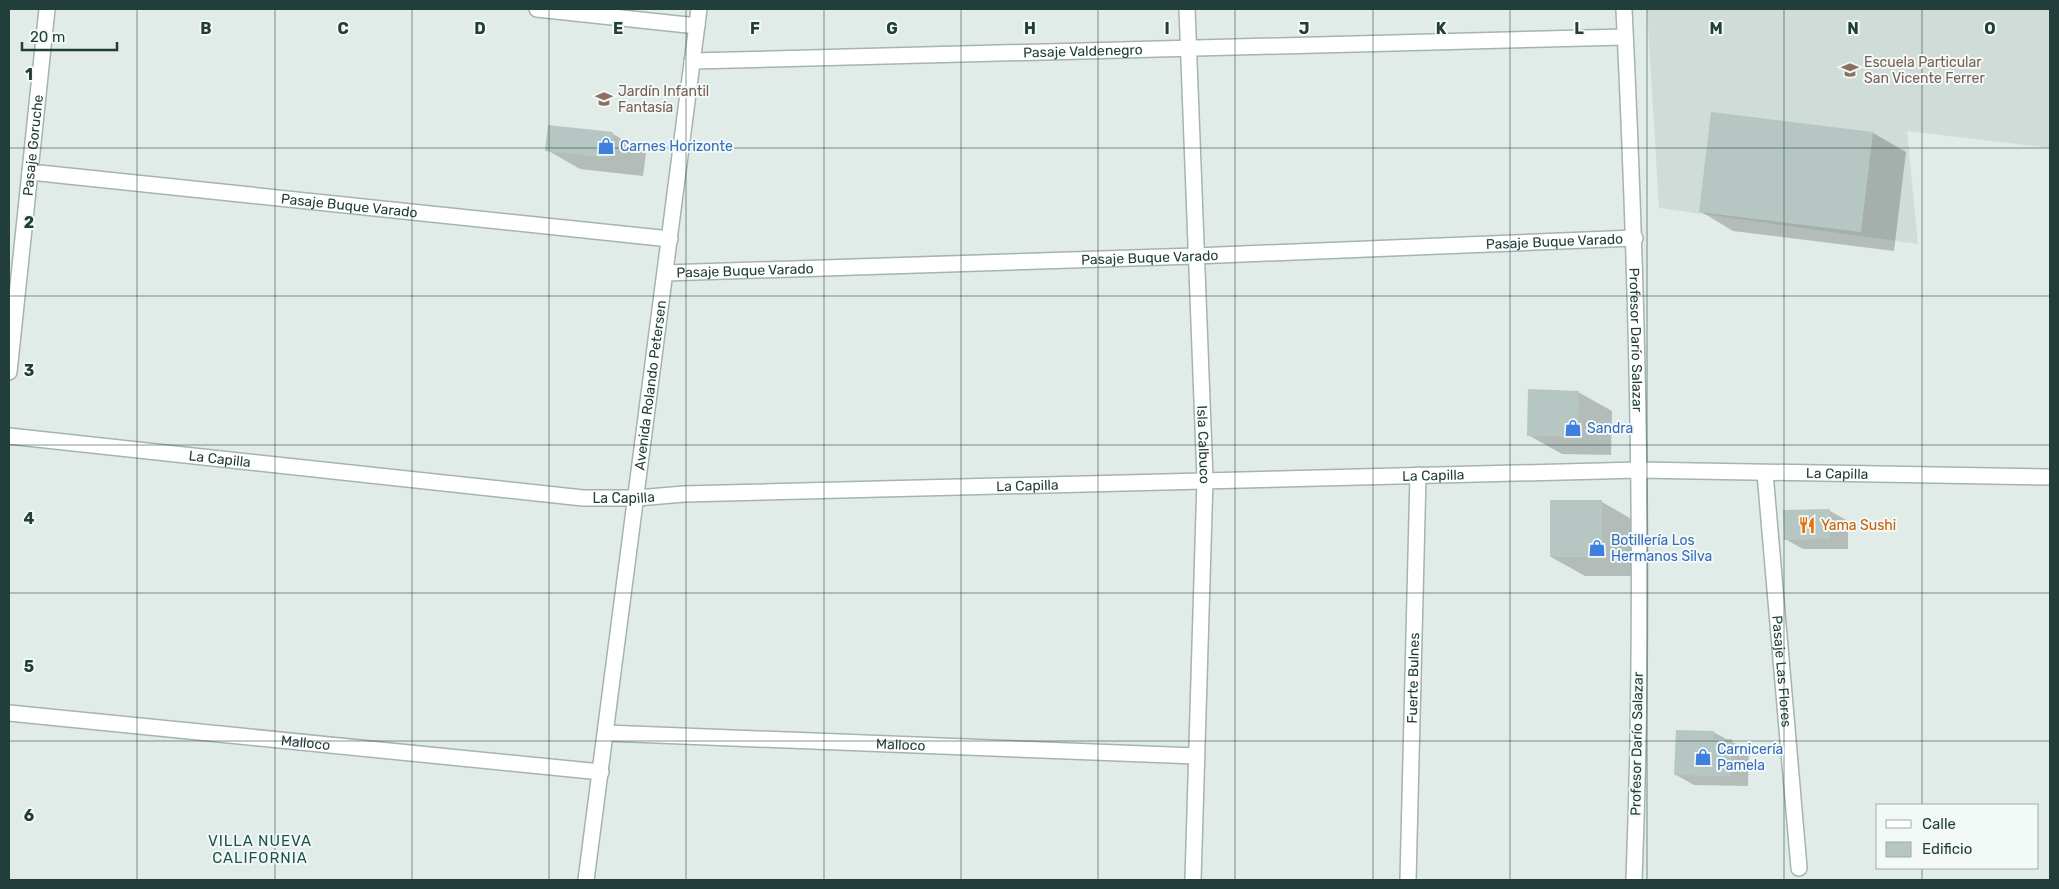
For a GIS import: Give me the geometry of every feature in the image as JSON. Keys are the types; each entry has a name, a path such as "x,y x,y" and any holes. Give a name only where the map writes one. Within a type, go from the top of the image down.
{"street":[{"name":"Pasaje Goruche","path":"9,372 47,9"},
{"path":"537,9 697,26"},
{"name":"Avenida Rolando Petersen","path":"586,880 699,9"},
{"name":"Isla Calbuco","path":"1187,9 1205,480 1193,880"},
{"name":"Profesor Darío Salazar","path":"1624,9 1634,238 1639,470 1637,796 1634,880"},
{"name":"Pasaje Valdenegro","path":"692,61 1625,37"},
{"name":"Pasaje Buque Varado","path":"30,172 670,239"},
{"name":"Pasaje Buque Varado","path":"665,273 1195,256 1634,238"},
{"name":"La Capilla","path":"9,436 564,497 637,498 684,494 1639,470 2050,477"},
{"name":"Pasaje Las Flores","path":"1765,473 1799,868"},
{"name":"Fuerte Bulnes","path":"1408,880 1418,475"},
{"name":"Malloco","path":"9,713 601,772"},
{"name":"Malloco","path":"606,733 1196,756"}],"shaded area":[{"name":"Escuela Particular San Vicente Ferrer","path":"1647,9 2050,9 2050,148 1907,131 1918,244 1659,208"}],"building":[{"path":"1711,112 1873,132 1861,232 1699,212"},
{"path":"548,125 613,132 610,158 545,151"},
{"path":"1528,389 1579,391 1578,437 1527,436"},
{"path":"1550,500 1602,500 1602,557 1550,557"},
{"name":"Yama Sushi","path":"1830,509 1830,539 1784,540 1783,510"},
{"name":"Carnicería Pamela","path":"1676,730 1714,731 1713,739 1732,739 1731,776 1674,775"}],"place":[{"name":"Escuela Particular San Vicente Ferrer","path":"1850,70"},
{"name":"Jardín Infantil Fantasía","path":"604,99"},
{"name":"Carnes Horizonte","path":"606,146"},
{"name":"Sandra","path":"1573,428"},
{"name":"Yama Sushi","path":"1807,525"},
{"name":"Botillería Los Hermanos Silva","path":"1597,548"},
{"name":"Carnicería Pamela","path":"1703,757"}],"district":[{"name":"VILLA NUEVA CALIFORNIA","path":"260,850"}]}
